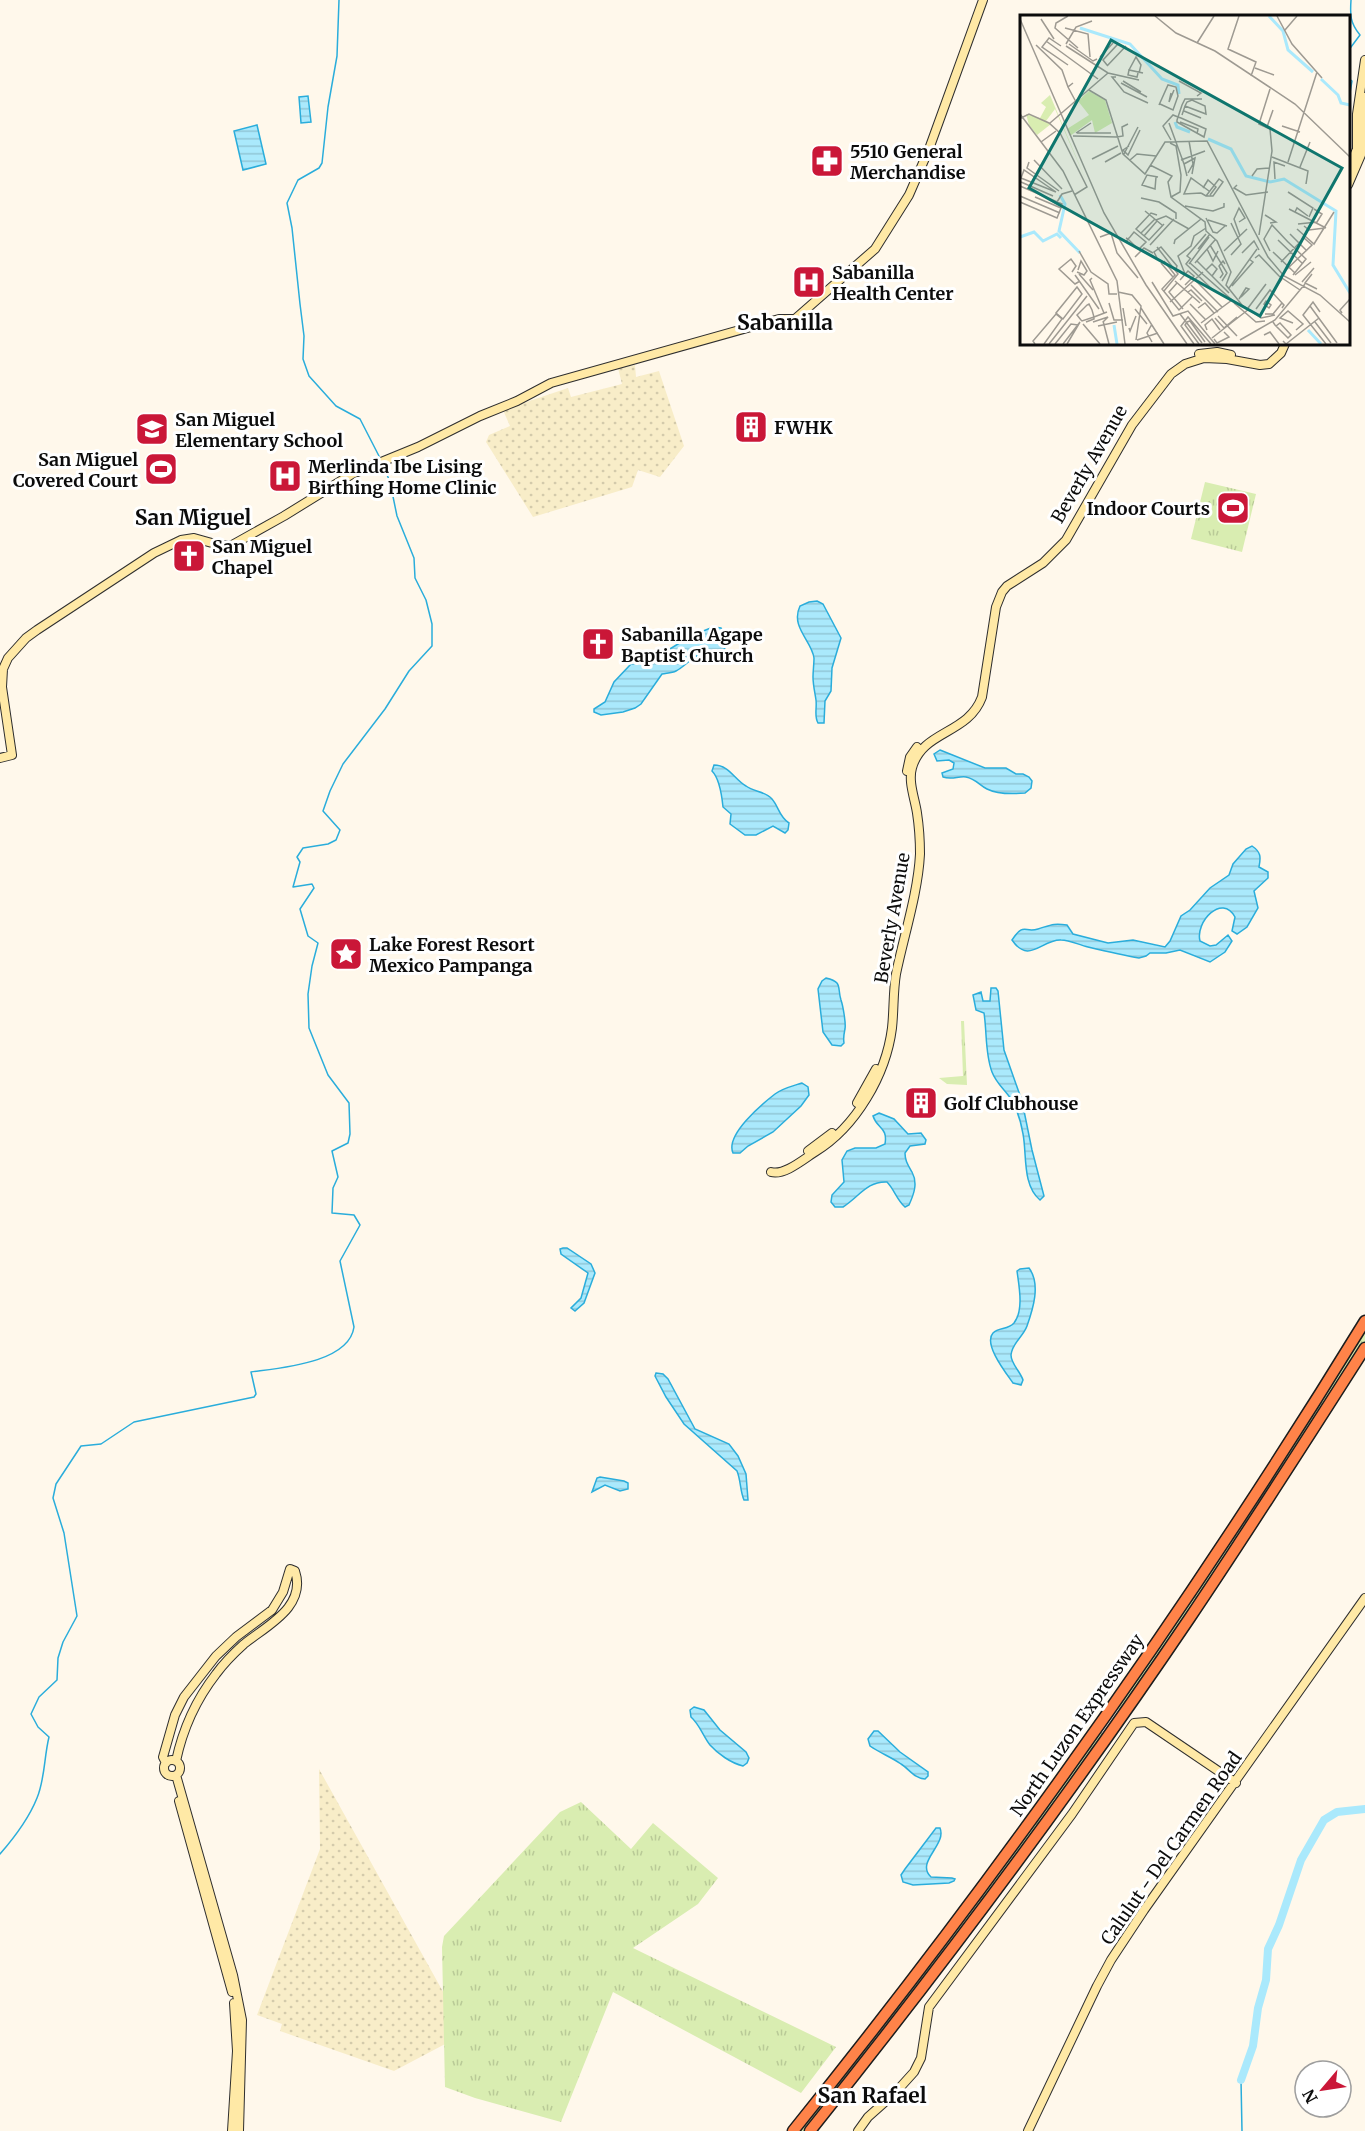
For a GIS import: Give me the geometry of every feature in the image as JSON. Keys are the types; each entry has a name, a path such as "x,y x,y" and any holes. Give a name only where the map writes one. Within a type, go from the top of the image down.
{"highway":[{"name":"North Luzon Expressway","path":"793,2131 933,1953 1091,1737 1248,1505 1365,1322"},
{"name":"North Luzon Expressway","path":"810,2131 946,1958 1102,1743 1212,1584 1365,1348"}],"street":[{"path":"0,758 12,755 2,687 3,669 8,658 27,638 154,554 181,540 194,538 219,545 232,545 342,480 560,380 779,319 795,319 875,249 909,195 929,149 982,0"},
{"path":"1350,165 1357,149 1357,114 1365,60"},
{"path":"1350,180 1361,155 1365,97"},
{"name":"Beverly Avenue","path":"1279,345 1268,361 1210,352 1187,358 1170,368 1126,425 1063,538 1039,561 999,590 992,606 978,696 974,705 958,721 924,739 915,749 908,763 907,782 916,831 916,854 893,968 888,1030 878,1063 855,1108 844,1121 817,1144 774,1170 777,1173 821,1148 834,1137 857,1112 882,1067 891,1030 896,976 920,855 917,812 911,780 912,766 921,748 961,725 978,707 982,697 996,607 1002,592 1007,586 1043,563 1066,540 1132,426 1171,374 1185,364 1204,358 1227,358 1260,365 1269,364 1281,353 1285,345"},
{"path":"290,1569 295,1570 297,1582 293,1598 286,1611 229,1659 197,1702 187,1720 176,1761 180,1769 174,1775 165,1772 166,1763 163,1756 183,1697 216,1656 236,1637 272,1610 283,1592 290,1569"},
{"name":"Calulut - Del Carmen Road","path":"1028,2131 1111,1960 1365,1598"},
{"path":"858,2131 868,2117 914,2072 921,2058 928,2007 1072,1814 1134,1723 1146,1722 1153,1726 1236,1783"},
{"path":"166,1763 170,1760 176,1761"},
{"path":"174,1775 234,2002 237,2051 232,2131"},
{"path":"174,1775 233,1975 242,2020 239,2131"}],"shaded area":[{"path":"635,365 636,377 659,371 684,446 660,477 638,470 632,487 533,517 486,442 489,435 510,426 503,410 568,388 571,397 622,384 618,368"},
{"path":"319,1769 466,2033 394,2071 280,2031 282,2024 257,2015 320,1849"}],"green space":[{"path":"1205,482 1256,494 1242,552 1191,539"},
{"path":"961,1021 964,1021 967,1085 947,1084 939,1078 963,1076"},
{"path":"1365,1326 1365,1342 1279,1479 1119,1710 1117,1707"},
{"path":"1101,1732 1104,1735 1069,1788 808,2131 798,2131"},
{"path":"581,1802 631,1849 653,1823 718,1878 698,1904 633,1948 836,2047 801,2093 613,1992 561,2122 475,2098 445,2087 442,1947 444,1936 560,1812"}],"water":[{"path":"308,96 311,122 301,123 299,97"},
{"path":"257,125 266,164 243,170 234,131"},
{"path":"817,601 823,604 841,638 832,668 831,691 825,701 824,723 818,723 816,718 814,658 798,621 800,606"},
{"path":"713,627 721,628 725,636 726,645 723,651 701,654 676,671 662,674 641,704 635,708 601,715 594,712 594,709 605,702 614,682 631,664 639,663 653,654 665,652 691,636"},
{"path":"940,750 985,768 1006,768 1016,774 1023,774 1032,781 1031,788 1025,793 1001,793 991,791 969,778 943,777 942,773 953,769 954,763 949,760 937,761 934,754"},
{"path":"714,765 724,767 746,786 769,796 783,818 789,823 788,830 785,833 773,826 756,835 745,835 730,824 731,814 723,807 718,783 712,771"},
{"path":"1252,846 1260,855 1259,867 1268,872 1268,878 1254,891 1258,908 1247,927 1237,934 1232,931 1235,917 1230,910 1217,909 1205,919 1200,941 1210,946 1216,945 1228,935 1232,941 1225,952 1210,962 1180,950 1150,953 1139,958 1061,940 1030,951 1018,947 1012,940 1019,931 1024,929 1033,930 1058,924 1067,925 1073,934 1108,943 1133,940 1165,947 1181,916 1190,910 1210,888 1229,875 1233,864 1246,849"},
{"path":"826,978 837,983 840,995 845,1023 844,1043 841,1046 832,1045 823,1032 818,989"},
{"path":"991,988 996,988 998,991 1004,1050 1022,1101 1044,1196 1040,1200 1030,1186 1023,1134 1017,1111 992,1072 987,1050 984,1013 976,1010 973,995 981,992 983,1001 990,1001"},
{"path":"802,1083 808,1087 809,1095 801,1106 773,1132 740,1153 733,1153 734,1138 746,1120 778,1092"},
{"path":"879,1113 894,1119 908,1134 921,1133 926,1140 925,1144 910,1146 905,1153 906,1161 915,1180 914,1193 909,1205 905,1207 902,1204 887,1182 880,1182 864,1190 843,1207 835,1207 831,1202 832,1195 844,1182 842,1160 847,1151 855,1148 876,1148 885,1144 884,1131 873,1116"},
{"path":"567,1248 591,1264 595,1273 584,1303 575,1311 571,1308 581,1298 588,1273 561,1254 560,1249"},
{"path":"1029,1268 1035,1281 1033,1304 1027,1326 1013,1347 1011,1355 1023,1380 1021,1385 1013,1383 1001,1366 993,1351 991,1338 995,1331 1009,1327 1017,1318 1020,1298 1017,1271"},
{"path":"656,1373 663,1374 668,1379 695,1429 729,1444 738,1456 746,1474 748,1500 744,1500 737,1471 684,1424 666,1397 655,1376"},
{"path":"597,1478 624,1481 628,1483 628,1489 620,1491 605,1485 592,1492"},
{"path":"694,1707 704,1710 720,1730 746,1752 749,1758 747,1763 743,1766 734,1763 710,1745 691,1717 690,1710"},
{"path":"874,1731 878,1731 900,1752 928,1772 928,1776 925,1779 918,1777 870,1746 868,1739"},
{"path":"936,1828 940,1828 941,1834 929,1859 927,1871 931,1877 952,1878 955,1879 954,1881 913,1885 903,1882 901,1875"}],"waterway":[{"path":"339,0 337,56 328,107 322,163 319,168 298,180 287,203 304,336 303,359 309,376 336,406 360,419 380,458"},
{"path":"1350,48 1360,35 1351,19 1351,0"},
{"path":"1350,80 1352,81 1350,93"},
{"path":"0,1854 16,1835 40,1791 49,1737 38,1727 31,1714 39,1697 57,1680 58,1658 63,1642 77,1616 64,1533 53,1498 56,1484 81,1446 101,1444 134,1422 254,1397 256,1394 251,1372 312,1362 327,1356 340,1349 349,1339 354,1327 340,1261 360,1225 354,1215 332,1213 333,1188 338,1177 332,1151 348,1143 349,1103 328,1075 309,1028 308,994 318,943 308,936 300,909 314,888 312,884 293,887 300,862 297,857 303,848 328,844 336,840 340,830 323,811 343,764 385,709 409,671 432,646 432,624 426,600 415,578 414,558 397,516 390,482 383,465"},
{"path":"1241,2080 1253,2046 1258,2008 1266,1980 1268,1949 1279,1925 1301,1860 1324,1820 1337,1812 1365,1809"},
{"path":"1241,2080 1242,2131"}],"place":[{"name":"5510 General Merchandise","path":"827,161"},
{"name":"Sabanilla Health Center","path":"809,282"},
{"name":"FWHK","path":"751,427"},
{"name":"San Miguel Elementary School","path":"152,429"},
{"name":"San Miguel Covered Court","path":"161,469"},
{"name":"Merlinda Ibe Lising Birthing Home Clinic","path":"285,476"},
{"name":"Indoor Courts","path":"1233,508"},
{"name":"San Miguel Chapel","path":"189,556"},
{"name":"Sabanilla Agape Baptist Church","path":"598,644"},
{"name":"Lake Forest Resort Mexico Pampanga","path":"346,954"},
{"name":"Golf Clubhouse","path":"921,1103"}],"district":[{"name":"Sabanilla","path":"785,322"},
{"name":"San Miguel","path":"193,517"},
{"name":"San Rafael","path":"872,2095"}]}
